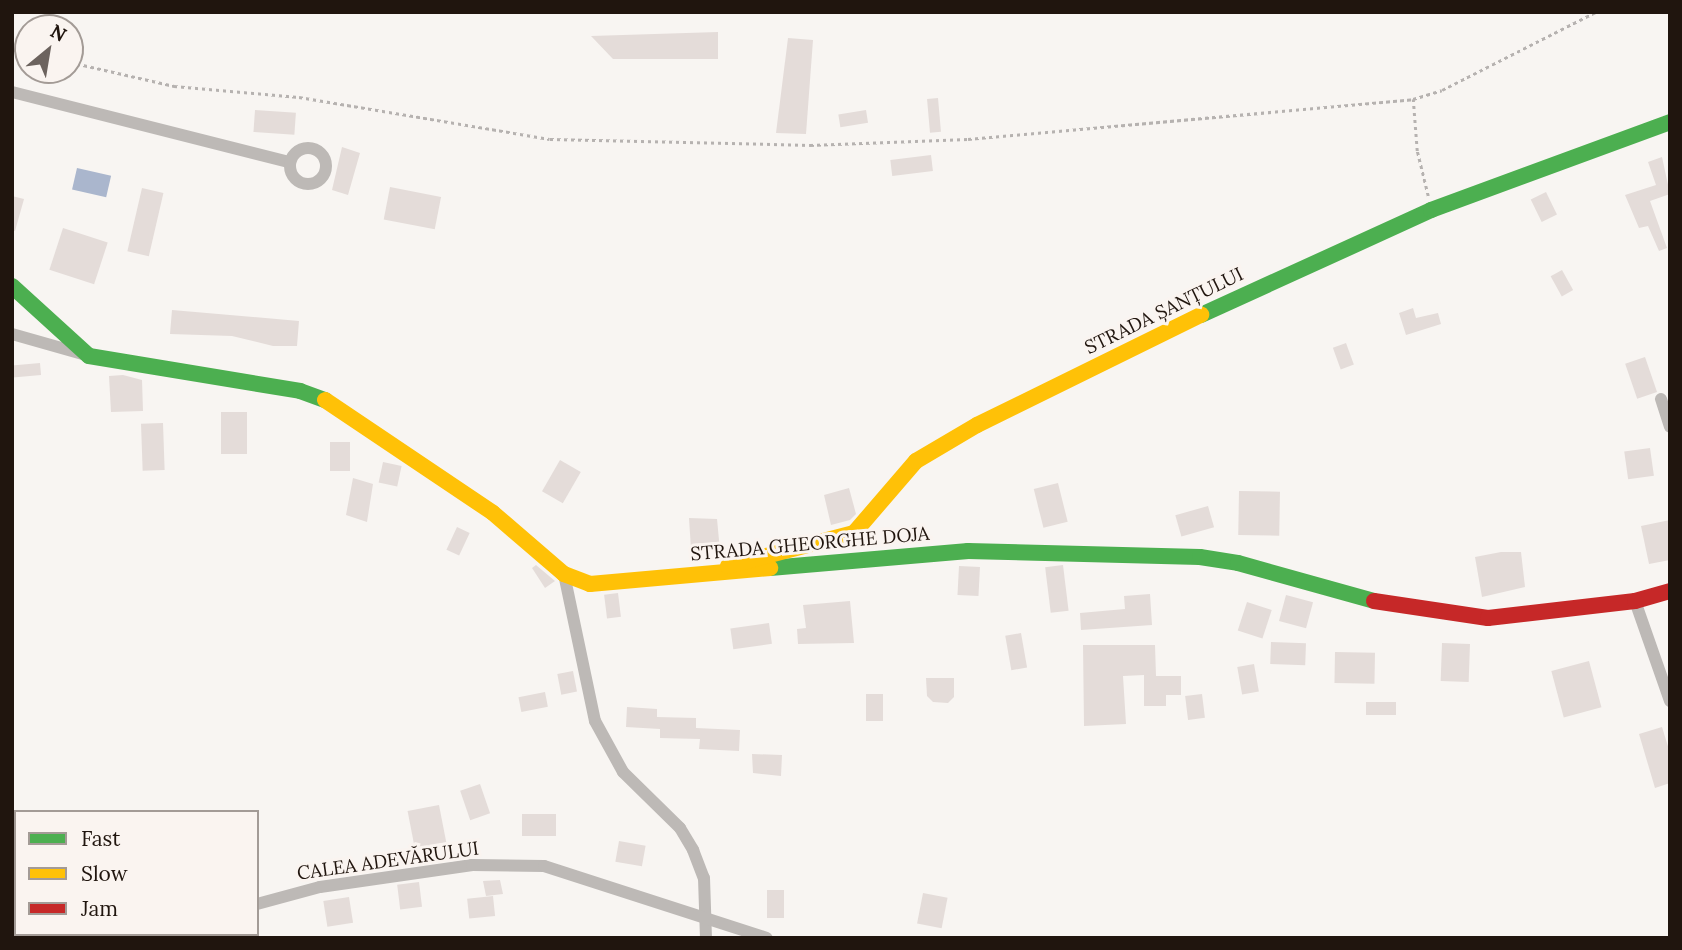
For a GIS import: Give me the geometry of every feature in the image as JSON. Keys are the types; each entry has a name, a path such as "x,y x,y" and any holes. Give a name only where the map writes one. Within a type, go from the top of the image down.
{"main road":[{"name":"STRADA ȘANȚULUI","path":"704,573 854,534 916,461 977,425 1431,210 1670,122"},
{"path":"12,286 89,356"},
{"name":"STRADA GHEORGHE DOJA","path":"89,356 147,369 300,391 327,401 359,418 493,513 564,574 590,584 636,583 704,573 740,574 968,551 1141,554 1238,563 1302,584 1378,602 1488,618 1635,601 1670,591"}],"street":[{"path":"12,92 288,162"},
{"name":"STRADA GHEORGHE DOJA","path":"12,334 89,356"},
{"path":"1661,399 1670,427"},
{"path":"564,574 595,721 624,772 680,828 693,850 704,878 706,938"},
{"path":"1635,601 1670,701"},
{"name":"CALEA ADEVĂRULUI","path":"259,903 320,887 472,865 544,866 592,878 707,920 767,938"}],"path":[{"path":"84,65 174,86 299,97 550,139 810,145 968,139 1413,99 1442,90 1596,12"},
{"path":"1413,99 1417,151 1431,210"}],"water":[{"path":"77,168 111,176 106,197 72,189"}],"building":[{"path":"718,32 718,59 613,59 591,36"},
{"path":"788,38 813,40 806,134 776,133"},
{"path":"938,98 941,132 930,133 927,99"},
{"path":"255,110 296,113 294,135 253,132"},
{"path":"866,110 868,123 840,127 838,114"},
{"path":"342,147 360,153 348,195 332,190"},
{"path":"931,155 933,171 892,176 890,160"},
{"path":"1662,157 1670,194 1650,201 1667,248 1659,251 1648,226 1639,228 1625,195 1656,185 1648,162"},
{"path":"390,187 441,197 435,229 384,219"},
{"path":"142,188 163,193 149,256 127,251"},
{"path":"1546,192 1557,214 1542,222 1531,199"},
{"path":"12,196 24,199 15,231 12,230"},
{"path":"63,228 108,243 94,284 49,270"},
{"path":"1562,270 1573,290 1562,296 1551,276"},
{"path":"1413,308 1416,318 1438,313 1441,324 1406,335 1399,313"},
{"path":"172,310 299,321 297,346 273,346 232,336 170,334"},
{"path":"1346,343 1354,365 1341,369 1333,348"},
{"path":"1645,357 1657,392 1637,399 1625,364"},
{"path":"40,363 41,375 13,377 12,365"},
{"path":"123,375 142,380 143,411 111,412 109,376"},
{"path":"221,412 247,412 247,454 221,454"},
{"path":"163,423 165,470 143,471 141,424"},
{"path":"330,442 350,442 350,471 330,471"},
{"path":"1650,448 1654,476 1628,479 1624,452"},
{"path":"560,460 581,472 563,503 542,491"},
{"path":"383,462 402,466 397,486 379,483"},
{"path":"353,478 373,484 367,522 346,515"},
{"path":"1058,483 1068,522 1043,528 1034,489"},
{"path":"849,488 856,514 850,520 831,525 824,495"},
{"path":"1239,491 1280,492 1279,536 1238,535"},
{"path":"1208,506 1214,527 1181,537 1175,515"},
{"path":"689,518 717,519 720,551 691,549"},
{"path":"1670,520 1670,560 1649,564 1641,526"},
{"path":"457,527 470,533 459,556 446,550"},
{"path":"1501,552 1521,552 1525,587 1482,597 1475,557"},
{"path":"536,565 555,581 545,588 532,568"},
{"path":"1063,565 1069,611 1051,613 1045,567"},
{"path":"959,566 980,567 978,596 957,595"},
{"path":"618,593 621,617 607,619 604,595"},
{"path":"1150,594 1152,625 1081,630 1080,613 1125,609 1124,596"},
{"path":"1286,595 1313,602 1306,628 1279,621"},
{"path":"850,601 854,643 798,644 797,629 806,628 803,605"},
{"path":"1247,602 1272,610 1262,639 1238,631"},
{"path":"769,623 772,644 733,649 730,628"},
{"path":"1021,633 1027,667 1011,670 1005,636"},
{"path":"1271,642 1306,643 1305,665 1270,664"},
{"path":"1442,643 1470,644 1469,682 1441,681"},
{"path":"1083,645 1155,645 1156,676 1181,676 1181,695 1166,695 1166,706 1144,706 1144,675 1123,676 1126,724 1084,726"},
{"path":"1335,652 1375,653 1374,684 1334,683"},
{"path":"1589,661 1601,707 1564,717 1551,671"},
{"path":"1254,664 1259,692 1242,695 1237,667"},
{"path":"573,671 577,692 561,695 557,674"},
{"path":"926,678 954,678 954,697 948,703 933,702 927,696"},
{"path":"545,692 548,707 521,712 518,697"},
{"path":"866,694 883,694 883,721 866,721"},
{"path":"1202,694 1205,718 1188,720 1185,696"},
{"path":"1366,702 1396,702 1396,715 1366,715"},
{"path":"627,707 657,709 657,717 696,718 696,728 740,730 739,751 699,749 700,739 660,738 660,729 626,727"},
{"path":"1662,727 1670,753 1670,783 1655,788 1639,734"},
{"path":"752,754 782,755 781,776 753,773"},
{"path":"480,784 490,813 470,820 460,791"},
{"path":"439,805 446,842 415,848 408,811"},
{"path":"522,814 556,814 556,836 522,836"},
{"path":"619,841 646,846 642,866 615,862"},
{"path":"500,880 503,894 486,896 483,881"},
{"path":"419,882 422,907 400,909 397,885"},
{"path":"767,890 784,890 784,918 767,918"},
{"path":"923,893 948,898 942,928 917,923"},
{"path":"493,896 495,916 469,919 467,899"},
{"path":"349,897 353,923 327,927 323,901"}],"traffic: fast":[{"path":"1201,315 1431,210 1670,122"},
{"path":"12,286 89,356 300,391 325,400"},
{"path":"770,568 968,551 1200,557 1238,563 1374,601"}],"traffic: slow":[{"path":"728,566 854,533 916,461 977,425 1201,315"},
{"path":"325,400 493,513 564,574 590,584 770,568"}],"traffic: jam":[{"path":"1374,601 1488,618 1635,601 1670,591"}]}
